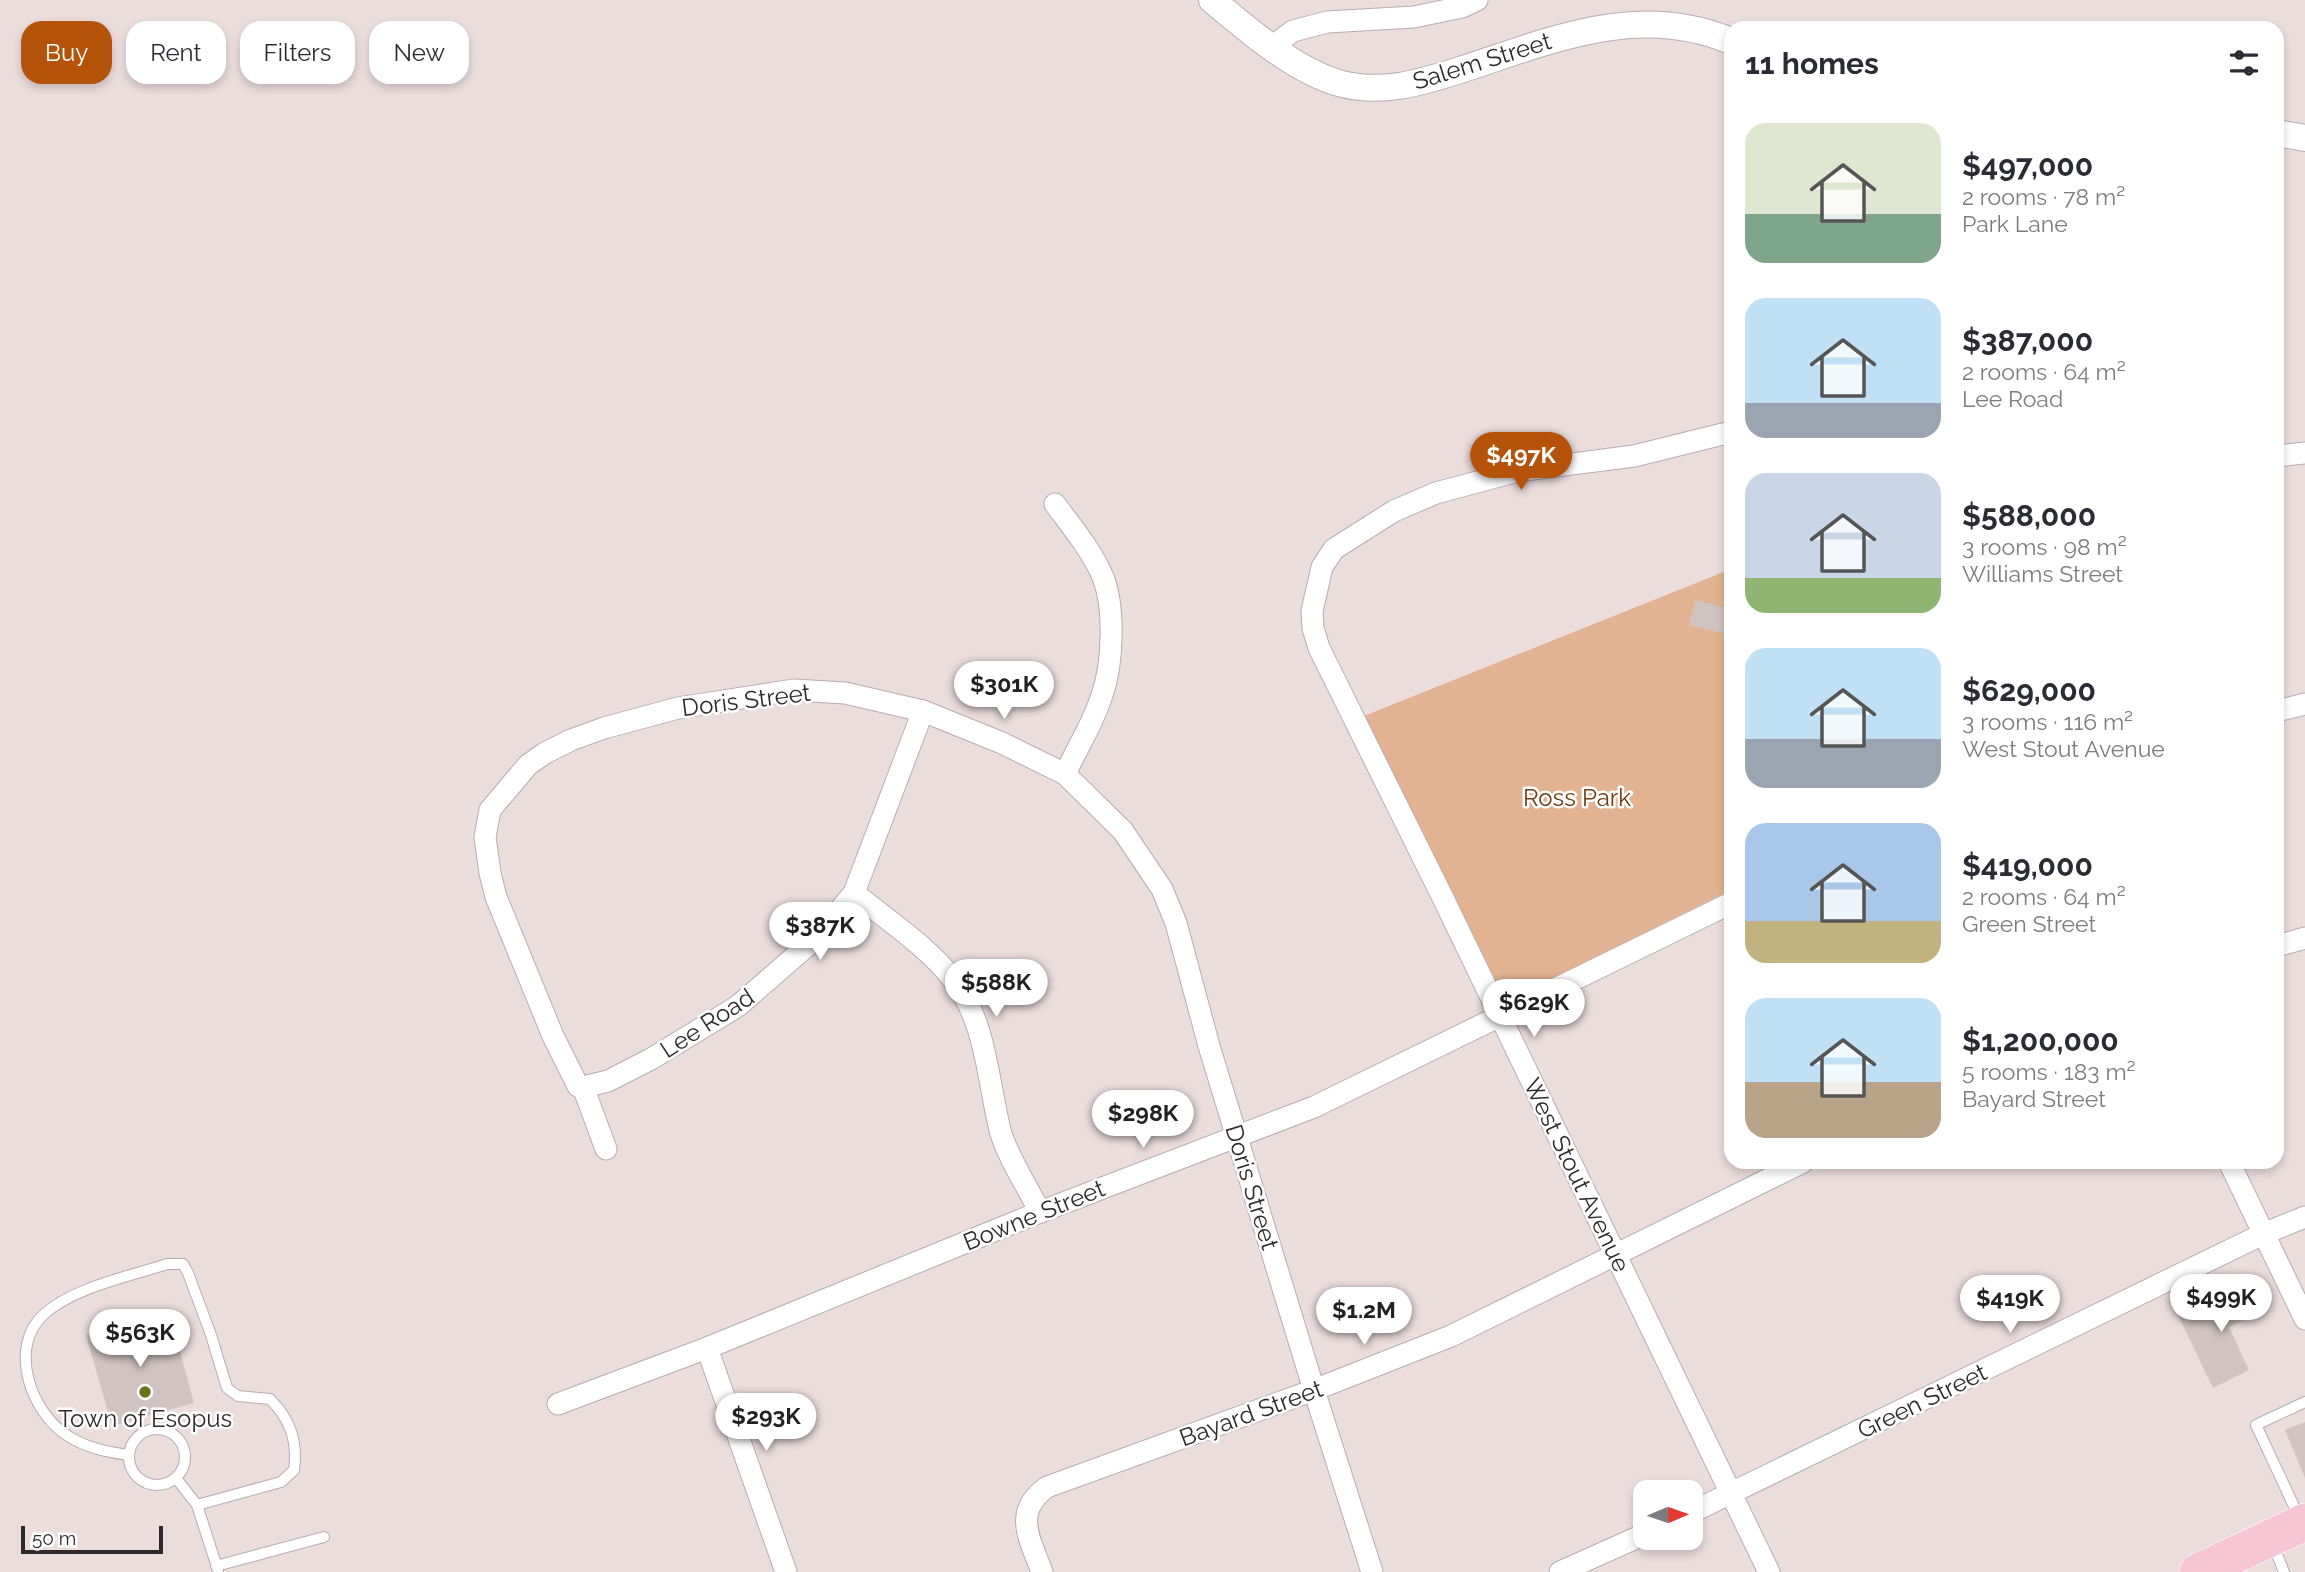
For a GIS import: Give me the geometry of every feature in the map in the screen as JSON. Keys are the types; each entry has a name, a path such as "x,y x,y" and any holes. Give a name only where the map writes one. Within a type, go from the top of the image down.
{"highway":[{"path":"2198,1572 2285,1549"}],"street":[{"name":"Salem Street","path":"1212,0 1273,46 1320,75 1339,83 1363,88 1395,87 1421,82 1553,39 1611,26 1672,24 1724,39"},
{"path":"1273,46 1293,31 1327,22 1414,17 1462,7 1477,0"},
{"path":"2284,134 2305,138"},
{"name":"West Stout Avenue","path":"1724,434 1634,456 1518,471 1436,493 1394,511 1334,549 1322,567 1316,586 1312,628 1319,649 1769,1572"},
{"path":"2284,455 2305,453"},
{"path":"1055,504 1086,547 1103,578 1111,634 1102,696 1065,774"},
{"name":"Doris Street","path":"606,1149 583,1087 578,1086 553,1036 496,897 490,873 485,837 490,810 528,765 545,753 593,732 678,708 747,695 794,690 845,693 923,711 1002,743 1065,774 1123,831 1162,889 1176,923 1237,1136 1372,1572"},
{"path":"2284,710 2305,705"},
{"name":"Lee Road","path":"583,1087 608,1081 651,1059 738,1006 816,938 855,893 923,711"},
{"path":"855,893 941,964 969,1004 980,1036 1001,1133 1040,1212"},
{"name":"Bowne Street","path":"558,1404 707,1348 1040,1212 1314,1107 1724,907"},
{"path":"2284,944 2305,937"},
{"name":"Bayard Street","path":"1042,1572 1030,1540 1026,1519 1028,1506 1037,1494 1047,1487 1314,1390 1451,1336 1789,1169"},
{"path":"2232,1169 2305,1319"},
{"name":"Green Street","path":"1703,1507 2263,1234 2305,1217"},
{"path":"707,1348 786,1572"},
{"path":"1560,1572 1633,1539"}],"lane":[{"path":"129,1455 97,1450 66,1435 49,1418 38,1404 27,1371 24,1356 30,1332 43,1316 69,1296 167,1264 183,1265 211,1335 227,1388 238,1396 270,1399 284,1413 296,1458 294,1471 281,1482 197,1505"},
{"path":"2285,1549 2256,1425 2305,1402"},
{"path":"159,1428 170,1431 178,1438 184,1447 186,1458 183,1469 176,1478 167,1484 156,1485 145,1483 136,1476 130,1466 129,1455 131,1444 138,1436 159,1428"},
{"path":"176,1478 197,1505 217,1569 324,1536"}],"green space":[{"name":"Ross Park","path":"1724,572 1724,893 1524,992 1499,987 1364,716"}],"building":[{"path":"1695,600 1724,607 1724,633 1689,625"},
{"path":"2256,1285 2267,1309 2229,1327 2249,1370 2213,1388 2178,1315 2199,1305 2201,1311"},
{"path":"169,1312 194,1403 112,1426 86,1335"},
{"path":"2305,1422 2305,1478 2285,1430"}],"place":[{"name":"Town of Esopus","path":"145,1392"}]}
